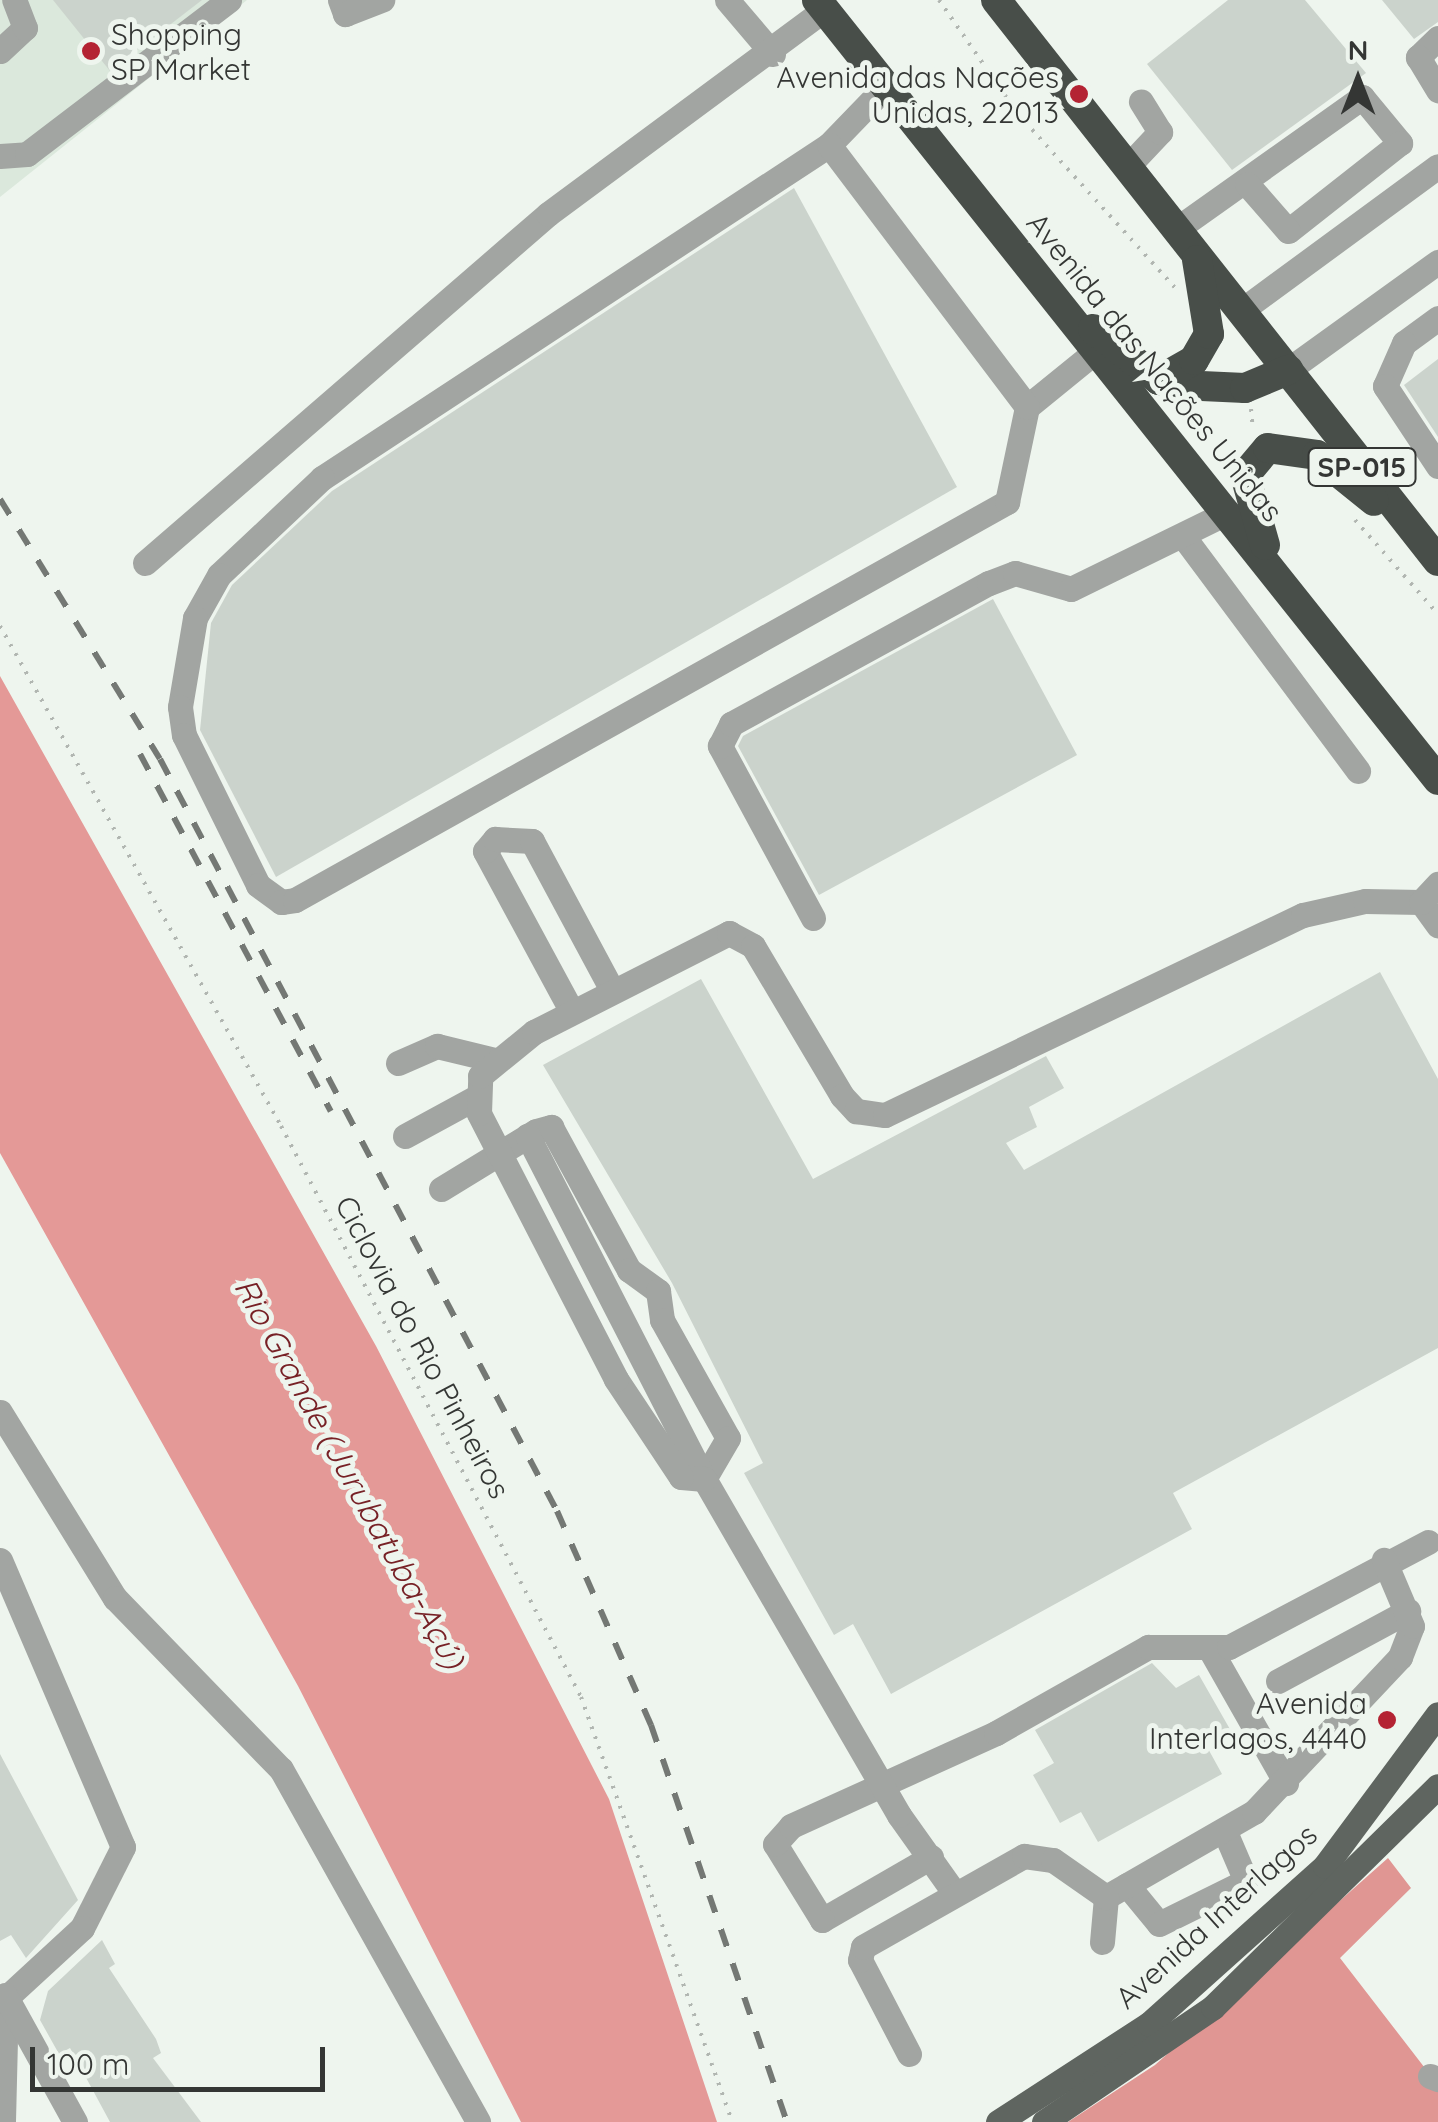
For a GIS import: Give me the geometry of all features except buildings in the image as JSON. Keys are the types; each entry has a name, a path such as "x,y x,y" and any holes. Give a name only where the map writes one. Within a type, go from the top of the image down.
{"highway":[{"name":"SP-015","path":"996,0 1428,550"},
{"name":"Avenida das Nações Unidas","path":"821,5 1048,294 1273,567 1438,780"},
{"path":"1159,380 1194,360 1209,334 1186,238"},
{"path":"1048,294 1159,380 1226,390 1288,370"},
{"path":"1273,567 1245,476 1278,444 1317,455 1428,550"}],"main road":[{"name":"Avenida Interlagos","path":"998,2122 1149,2024 1324,1866 1438,1714"},
{"name":"Avenida Interlagos","path":"1044,2122 1213,2007 1438,1786"}],"street":[{"path":"0,51 26,28 14,0"},
{"path":"0,156 27,154 229,0"},
{"path":"340,0 345,14 382,0"},
{"path":"727,0 773,54"},
{"path":"145,563 548,214 773,54 821,5"},
{"path":"1438,38 1418,56 1438,90"},
{"path":"885,87 829,145 322,478 219,575 195,618 180,707 184,735 258,884 281,902 294,900 1007,502 1026,407 1096,351"},
{"path":"1186,238 1247,184 1362,97 1400,143 1288,231 1247,184"},
{"path":"1128,166 1160,132 1140,102"},
{"path":"829,145 1026,407"},
{"path":"1242,310 1438,166"},
{"path":"1288,370 1438,262"},
{"path":"1438,318 1404,344 1385,386 1438,466"},
{"path":"813,918 720,746 731,724 988,582 1014,573 1071,590 1228,512"},
{"path":"1183,536 1358,771"},
{"path":"572,1012 486,851 495,840 532,841 612,990"},
{"path":"405,1136 474,1098 495,1060 572,1012 710,937 742,938 842,1096 871,1117 901,1111 1303,915 1365,901 1430,893 1438,926"},
{"path":"398,1063 437,1046 495,1060"},
{"path":"474,1098 662,1453 681,1478 704,1480"},
{"path":"441,1189 528,1136 551,1127 634,1274 658,1291 662,1320 728,1438 704,1480"},
{"path":"528,1136 704,1480 953,1891"},
{"path":"608,1289 634,1274"},
{"path":"0,1412 115,1598 281,1769 478,2122"},
{"path":"931,1857 822,1920 811,1914 775,1844 791,1826 996,1733 1148,1647 1210,1651 1384,1560 1435,1545"},
{"path":"0,1560 123,1847 82,1928 3,1992"},
{"path":"1102,1942 1116,1891 1225,1832 1286,1783 1400,1657 1408,1611 1384,1560"},
{"path":"1278,1681 1408,1611"},
{"path":"1210,1651 1286,1783"},
{"path":"909,2054 859,1952 953,1891 1040,1856 1116,1891 1159,1924 1231,1889 1248,1872 1225,1832"},
{"path":"3,1992 4,2122"},
{"path":"3,1992 75,2122"}],"path":[{"name":"Ciclovia do Rio Pinheiros","path":"0,626 281,1126 581,1697 732,2122"}],"shaded area":[{"name":"Shopping SP Market","path":"0,0 247,0 0,197"},
{"path":"1388,1858 1411,1888 1340,1958 1438,2085 1438,2122 1068,2122 1155,2065"}],"water":[{"name":"Rio Grande (Jurubatuba-Açú)","path":"0,676 376,1346 609,1799 717,2122 521,2122 298,1686 0,1153"}],"railway":[{"path":"0,499 160,759 557,1511 651,1725 787,2122"},
{"path":"140,754 331,1111"}],"place":[{"name":"Shopping SP Market","path":"91,51"},
{"name":"Avenida das Nações Unidas, 22013","path":"1079,94"},
{"name":"Avenida Interlagos, 4440","path":"1387,1720"}]}
